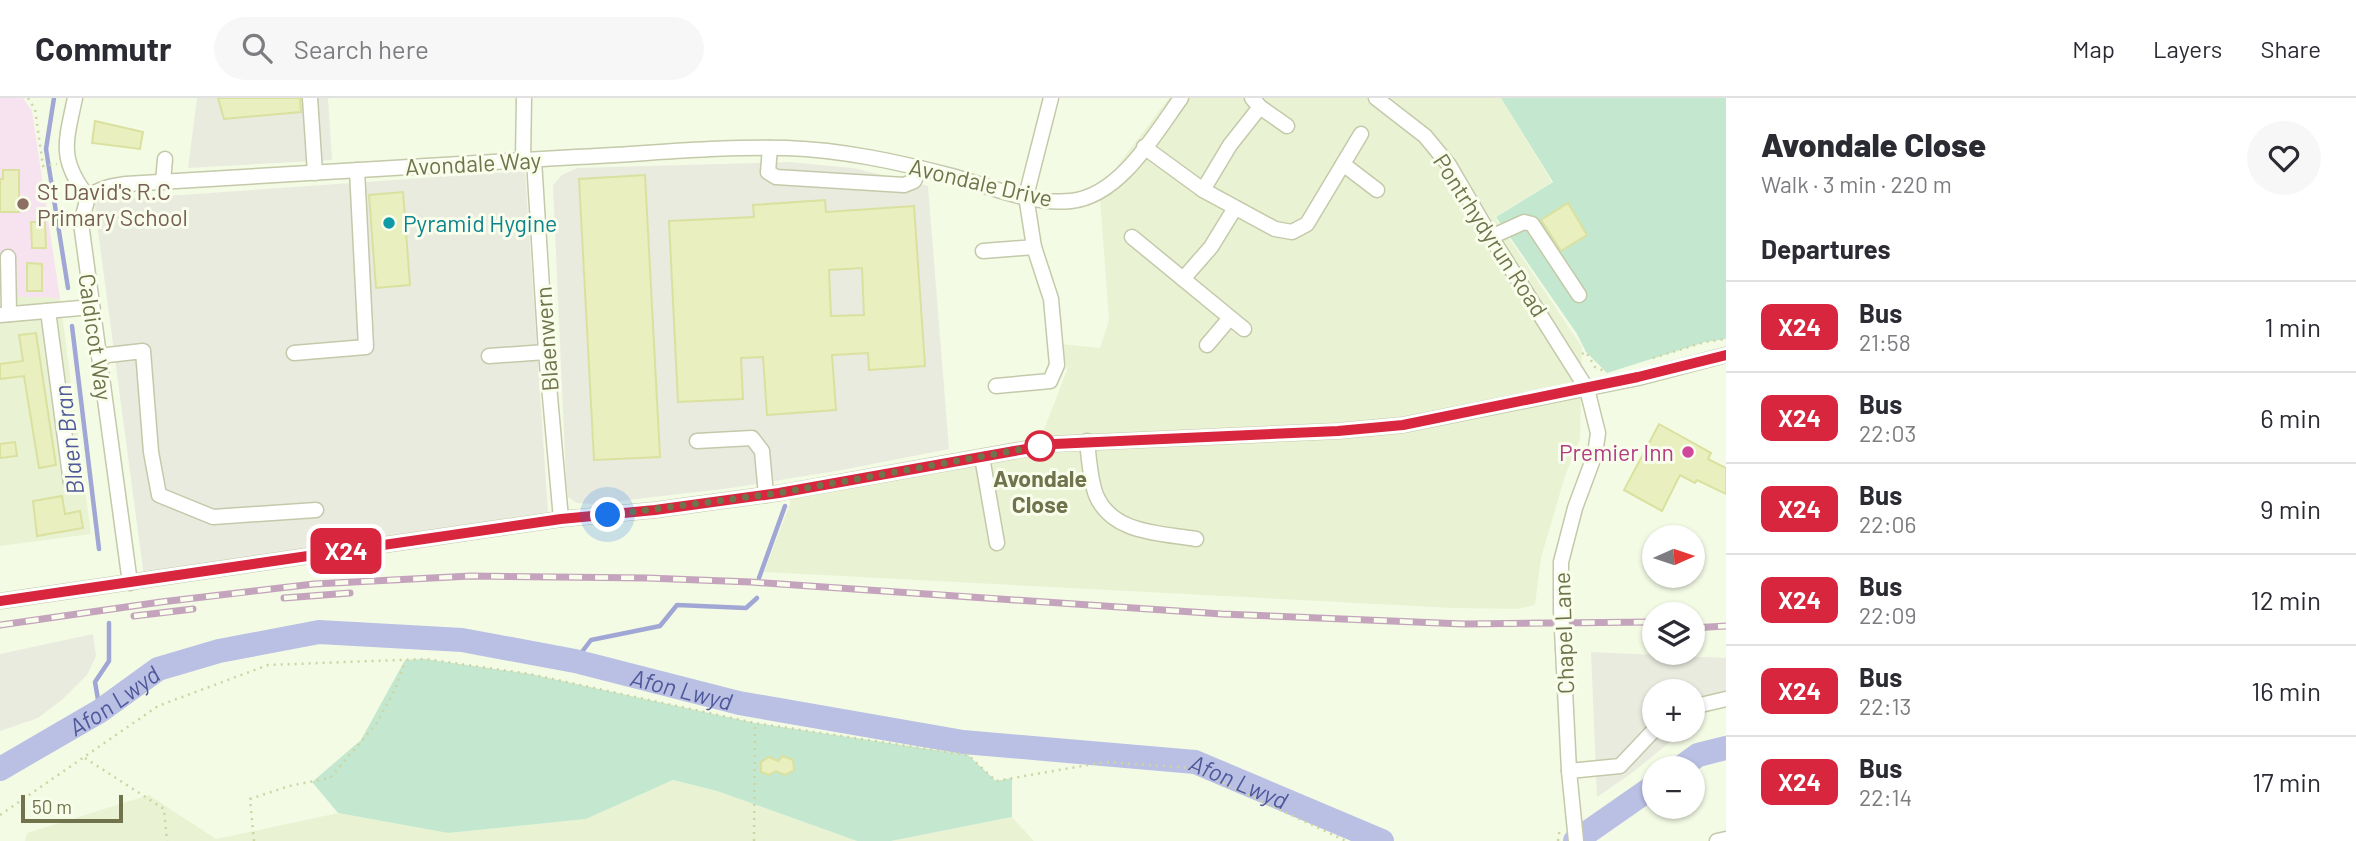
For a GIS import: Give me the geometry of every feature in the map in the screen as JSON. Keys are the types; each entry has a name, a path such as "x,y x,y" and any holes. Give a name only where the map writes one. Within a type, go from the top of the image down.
{"street":[{"path":"75,98 66,151 72,175 88,197"},
{"path":"310,98 315,173"},
{"name":"Blaenwern","path":"524,98 561,519"},
{"path":"996,386 1050,381 1057,365 1051,299 1034,247 1026,196 1051,98"},
{"name":"Avondale Drive","path":"861,156 1049,201 1073,201 1100,192 1123,174 1181,98"},
{"name":"Pontrhydyrun Road","path":"1376,98 1425,136 1449,165 1587,389"},
{"path":"1203,190 1256,103 1287,126"},
{"path":"1144,147 1203,190 1275,229 1292,232 1307,224 1317,210 1361,134"},
{"path":"770,148 768,172 776,177 904,185 914,181 920,168"},
{"name":"Avondale Way","path":"88,197 110,186 529,160 770,148 829,151 861,156"},
{"path":"163,182 165,159"},
{"path":"1343,164 1377,190"},
{"path":"294,353 366,347 357,170"},
{"name":"Caldicot Way","path":"88,197 81,223 130,583"},
{"path":"1184,279 1211,247 1235,208"},
{"path":"1491,237 1524,222 1532,224 1579,295"},
{"path":"1132,237 1244,330"},
{"path":"983,251 1034,247"},
{"path":"8,257 5,314 92,307"},
{"path":"48,311 71,483"},
{"path":"1207,345 1230,318"},
{"path":"99,356 143,351 151,452 159,495 213,517 316,510"},
{"path":"489,356 546,352"},
{"path":"0,601 561,519 766,495 1054,444 1374,429 1403,425 1587,389 1726,355"},
{"name":"Chapel Lane","path":"1575,836 1569,771 1561,562 1575,508 1595,454 1598,433 1587,389"},
{"path":"697,441 752,438 762,451 766,495"},
{"path":"1087,441 1096,494 1102,507 1113,519 1133,528 1196,539"},
{"path":"982,457 997,543"},
{"path":"1705,704 1726,699"},
{"path":"1569,771 1620,766 1643,742"},
{"path":"1717,841 1726,839"}],"path":[{"path":"28,98 35,109 43,166 57,164"},
{"path":"1646,361 1705,342 1726,339"},
{"path":"1570,361 1586,352 1595,367 1608,373"},
{"path":"0,815 158,706 268,666 425,659 530,674 755,723 968,755 996,781 1105,762 1192,768 1346,841"},
{"path":"254,841 250,799 289,786 330,778 376,724 395,690 405,660"},
{"path":"754,841 755,723"},
{"path":"84,757 164,809 167,841"},
{"path":"1558,835 1558,841"}],"shaded area":[{"name":"St David's R.C Primary School","path":"0,98 23,98 32,111 60,299 0,297"},
{"path":"197,98 328,98 332,160 188,168"},
{"path":"1169,98 1501,98 1552,182 1495,217 1582,347 1580,439 1565,476 1541,558 1535,605 1517,609 1453,608 764,572 790,504 789,484 1041,437 1067,370 1062,344 1100,348 1109,320 1099,185 1115,169"},
{"path":"1501,98 1726,98 1726,339 1705,342 1607,373 1586,352 1577,334 1496,217 1553,182"},
{"path":"789,162 853,168 928,186 949,449 731,488 594,504 577,503 568,497 566,479 553,185 562,175 577,168"},
{"path":"525,171 548,512 144,577 94,201"},
{"path":"0,297 60,299 91,534 0,546"},
{"path":"93,634 96,656 87,675 64,698 38,718 0,731 0,654"},
{"path":"1591,652 1642,654 1642,665 1705,665 1705,657 1726,658 1726,707 1705,713 1705,679 1642,679 1642,742 1670,742 1653,756 1642,756 1642,765 1597,797"},
{"path":"425,659 530,674 755,723 968,755 996,781 1012,778 1012,817 891,841 857,841 717,791 673,780 586,819 448,833 338,813 312,782 361,740 405,660"},
{"path":"673,780 717,791 857,841 25,841 27,833 149,795 216,839 338,813 448,833 586,819"},
{"path":"1012,817 1034,841 891,841"}],"building":[{"path":"218,98 300,98 301,112 224,119"},
{"path":"95,121 143,132 140,149 92,143"},
{"path":"3,170 19,170 19,212 0,212 0,179 3,179"},
{"path":"645,175 660,457 594,460 579,179"},
{"name":"Pyramid Hygine","path":"403,192 410,285 376,288 369,195"},
{"path":"825,200 826,212 914,206 925,366 869,370 868,353 832,355 836,410 767,415 763,357 741,358 743,399 678,402 669,221 754,217 753,205","holes":["862,268 864,315 831,316 829,270"]},
{"path":"1568,203 1587,235 1561,251 1541,220"},
{"path":"31,222 45,222 46,248 32,248"},
{"path":"27,263 42,264 42,291 27,291"},
{"path":"36,333 56,465 39,468 24,376 0,379 0,364 23,361 19,335"},
{"path":"1659,424 1711,453 1708,459 1726,468 1726,494 1680,475 1662,511 1624,490"},
{"path":"15,442 17,456 0,458 0,444"},
{"path":"62,496 65,514 80,511 83,528 37,536 33,501"},
{"path":"783,756 793,760 794,770 785,775 776,771 769,775 761,772 761,762 769,757 778,761"}],"waterway":[{"name":"Blaen Bran","path":"54,98 46,149 68,288"},
{"name":"Blaen Bran","path":"72,326 99,549"},
{"path":"759,578 785,506"},
{"path":"575,661 591,640 660,626 677,605 746,608 757,598"},
{"name":"Blaen Bran","path":"100,711 95,682 109,661 109,623"},
{"name":"Afon Lwyd","path":"0,769 100,711 158,669 219,651 319,632 462,640 575,661 739,703 963,742 1195,762 1382,841"},
{"name":"Afon Lwyd","path":"1697,756 1726,748"},
{"name":"Afon Lwyd","path":"1575,841 1642,794"}],"railway":[{"path":"0,625 314,584 471,576 751,582 1222,614 1464,624 1642,622"},
{"path":"284,598 350,593"},
{"path":"134,616 193,609"},
{"path":"1705,627 1726,626"}],"bus line":[{"name":"X24","path":"0,601 561,519 655,510 779,493 1054,444 1338,431 1403,425 1587,389 1726,355"}],"place":[{"name":"St David's R.C Primary School","path":"23,204"},
{"name":"Pyramid Hygine","path":"389,223"},
{"name":"Avondale Close","path":"1040,446"},
{"name":"Premier Inn","path":"1688,452"}],"route":[{"path":"608,515 779,493 1040,446"}]}
